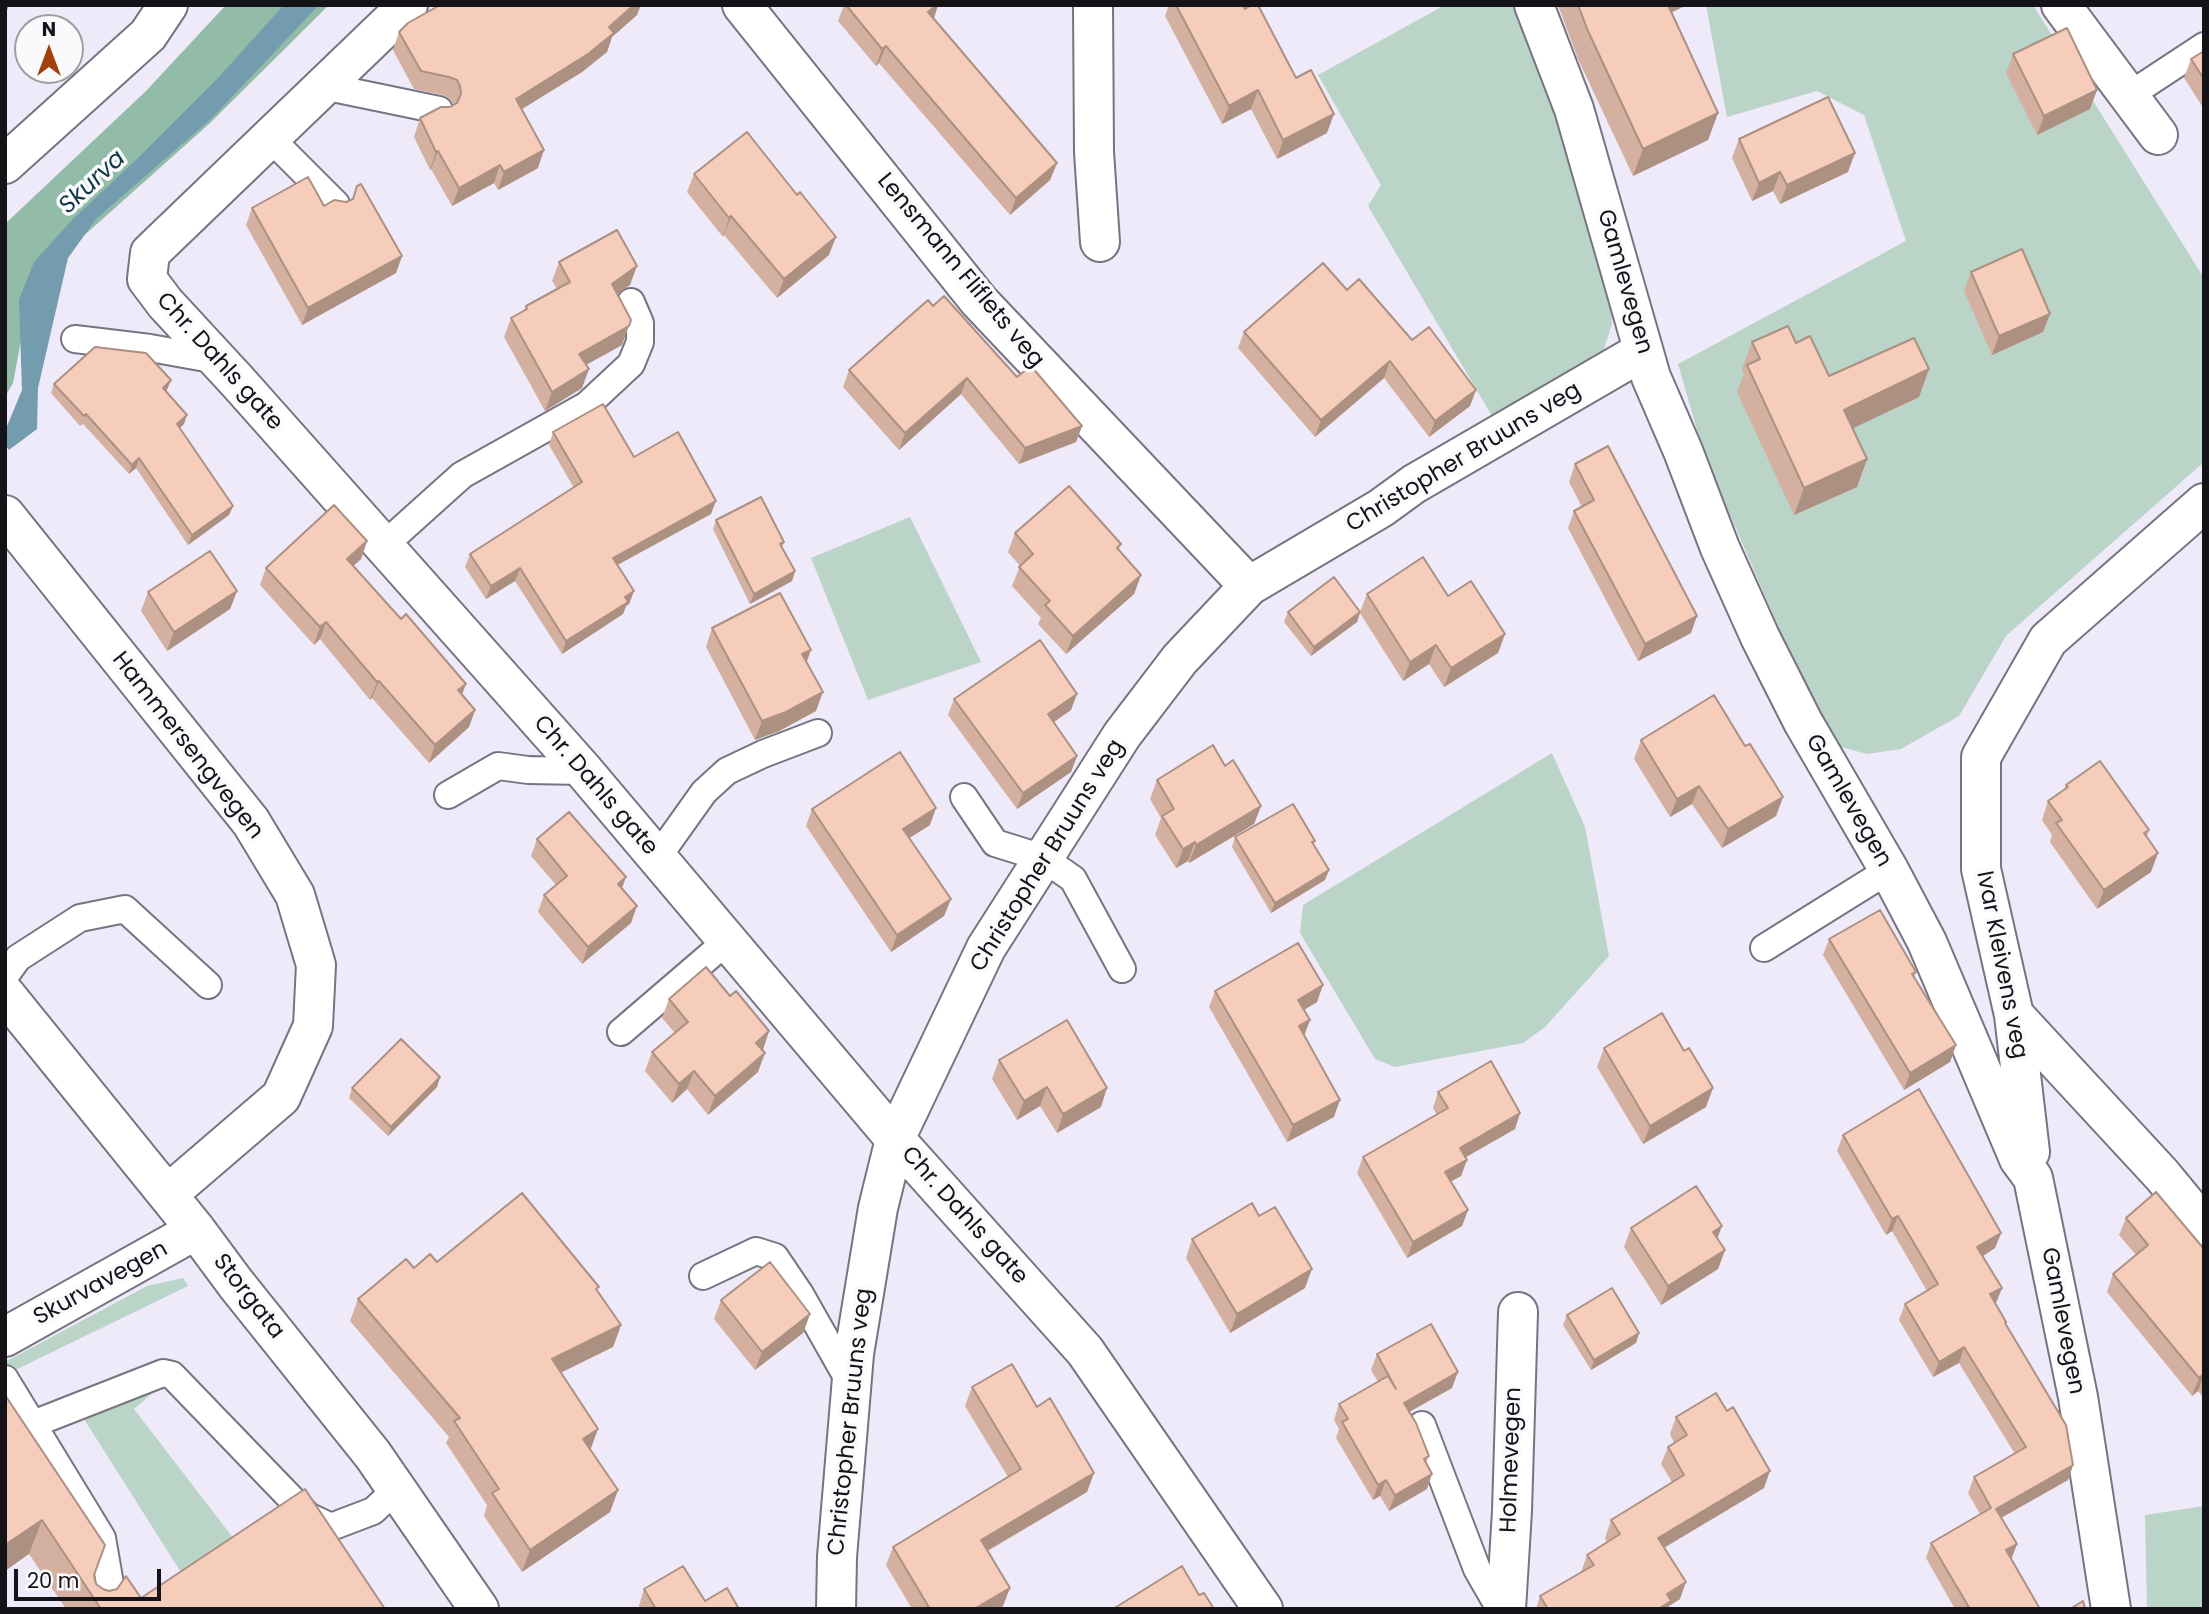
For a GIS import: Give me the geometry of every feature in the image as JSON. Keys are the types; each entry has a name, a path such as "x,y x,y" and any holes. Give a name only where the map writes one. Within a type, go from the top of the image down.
{"street":[{"path":"5,164 148,35 169,5"},
{"name":"Chr. Dahls gate","path":"408,5 150,253 147,279 165,303 583,771 895,1139 1085,1351 1263,1609"},
{"name":"Lensmann Fliflets veg","path":"742,5 979,301 1249,586"},
{"path":"1093,5 1094,152 1100,242"},
{"name":"Gamlevegen","path":"1534,5 1574,109 1651,377 1720,548 1759,637 1803,722 1889,870 1927,942 2020,1159 2033,1178 2078,1397 2111,1609"},
{"path":"2061,5 2158,135"},
{"name":"Christopher Bruuns veg","path":"836,1609 837,1557 854,1354 877,1208 895,1139 986,948 1122,735 1180,659 1249,586 1381,508 1414,484 1643,351"},
{"name":"Ivar Kleivens veg","path":"2033,1178 2014,1015 1981,869 1981,757 2048,640 2204,503"},
{"name":"Hammersengvegen","path":"5,515 251,822 295,894 316,965 313,1026 281,1097 168,1194"},
{"name":"Storgata","path":"5,994 168,1194 236,1284 373,1455 479,1609"},
{"path":"2014,1015 2162,1175 2204,1226"},
{"name":"Skurvavegen","path":"5,1337 196,1230"},
{"name":"Holmevegen","path":"1506,1609 1518,1311"}],"lane":[{"path":"2128,96 2204,46"},
{"path":"323,86 439,110"},
{"path":"270,138 336,204"},
{"path":"383,545 462,475 587,405 631,364 640,341 640,324 631,302"},
{"path":"75,339 217,360"},
{"path":"657,858 704,792 727,771 818,733"},
{"path":"448,794 498,766 528,770 583,771"},
{"path":"964,797 995,843 1043,859 1073,879 1122,969"},
{"path":"1764,948 1889,870"},
{"path":"5,976 18,958 80,918 125,909 208,985"},
{"path":"621,1032 727,941"},
{"path":"703,1276 756,1251 775,1257 800,1294 851,1384"},
{"path":"33,1424 163,1373 172,1375 308,1516 331,1527 373,1511 397,1489"},
{"path":"5,1378 102,1538 110,1584 97,1609"},
{"path":"1422,1424 1477,1569 1500,1609"}],"green space":[{"path":"226,5 329,5 209,124 32,282 13,383 5,397 5,224 146,91"},
{"path":"1445,5 1513,5 1542,72 1611,305 1612,324 1599,364 1495,421 1368,206 1381,185 1318,75"},
{"path":"1706,5 2033,5 2204,278 2204,462 2006,636 1959,716 1901,749 1867,754 1827,740 1704,454 1678,364 1906,241 1864,115 1817,91 1727,117"},
{"path":"910,517 981,662 868,700 811,558"},
{"path":"1552,753 1585,827 1609,956 1545,1027 1523,1043 1395,1067 1375,1059 1300,933 1303,905"},
{"path":"183,1278 188,1286 5,1375 5,1362 147,1286"},
{"path":"162,1385 134,1409 244,1552 191,1588 82,1416"},
{"path":"2204,1506 2204,1609 2147,1609 2145,1515"}],"water":[{"path":"284,5 319,5 212,118 96,219 68,258 38,388 37,429 9,450 5,444 5,431 22,390 19,300 34,262 73,219 217,79"}],"building":[{"path":"440,5 634,5 609,27 614,33 588,54 516,99 544,150 504,172 500,165 459,188 438,151 436,152 420,118 441,107 450,107 457,103 461,94 460,86 457,80 421,71 399,32 408,23"},
{"path":"846,5 937,5 928,12 1057,163 1016,198 886,46 882,49"},
{"path":"1176,5 1243,5 1245,9 1258,5 1296,78 1311,70 1334,114 1283,140 1258,90 1229,106"},
{"path":"1578,5 1668,5 1718,113 1643,149"},
{"path":"2067,28 2097,90 2044,116 2013,54"},
{"path":"2204,51 2204,79 2191,59"},
{"path":"1828,97 1855,153 1787,185 1780,172 1759,183 1739,139"},
{"path":"747,132 797,195 800,192 836,237 784,279 694,174"},
{"path":"308,177 324,206 334,200 346,202 353,199 357,186 361,184 402,256 308,308 252,208"},
{"path":"617,230 637,266 612,284 631,320 629,326 579,354 589,369 552,392 511,318 527,309 526,306 570,282 559,262"},
{"path":"2022,249 2050,314 1999,336 1971,272"},
{"path":"1323,263 1347,290 1359,279 1412,340 1429,327 1476,390 1435,421 1390,361 1321,420 1244,332"},
{"path":"944,296 1017,377 1031,366 1082,426 1025,448 967,378 905,433 849,370 928,300 933,306"},
{"path":"1788,326 1796,343 1810,336 1829,376 1914,338 1929,369 1844,410 1867,459 1804,488 1747,365 1760,359 1752,342"},
{"path":"95,347 146,353 171,380 163,388 187,415 177,424 233,506 192,535 139,458 132,465 86,414 84,416 54,384"},
{"path":"603,404 634,457 678,432 716,501 613,558 634,591 625,597 628,602 566,641 520,568 491,586 470,554 582,482 553,432"},
{"path":"1608,446 1697,616 1645,644 1574,511 1594,500 1575,464"},
{"path":"1069,486 1121,544 1117,548 1141,575 1073,636 1045,605 1050,601 1019,567 1033,554 1015,533"},
{"path":"761,497 784,542 780,544 795,571 754,594 716,520"},
{"path":"334,505 367,541 347,559 401,619 406,614 466,684 458,690 475,710 435,745 326,622 320,627 266,568"},
{"path":"210,551 237,591 174,632 148,592"},
{"path":"1423,557 1448,596 1471,581 1505,634 1451,668 1436,645 1410,662 1367,594"},
{"path":"1334,577 1360,612 1314,647 1288,612"},
{"path":"780,593 811,650 802,654 823,692 786,712 762,721 712,628"},
{"path":"1040,640 1077,694 1048,714 1077,756 1023,793 954,699"},
{"path":"1714,695 1745,746 1750,744 1783,797 1728,829 1699,786 1677,799 1641,740"},
{"path":"1213,745 1225,766 1233,760 1261,806 1196,845 1195,842 1183,849 1162,816 1174,809 1157,780"},
{"path":"900,752 936,808 903,829 951,899 897,935 812,809"},
{"path":"2100,761 2149,830 2144,833 2158,853 2104,890 2056,823 2062,820 2048,801"},
{"path":"1293,804 1329,870 1275,903 1235,837"},
{"path":"569,812 626,877 618,884 637,906 588,947 544,895 567,876 537,839"},
{"path":"1880,910 1916,972 1912,974 1956,1045 1910,1073 1829,939"},
{"path":"1298,943 1323,985 1298,1000 1310,1020 1299,1026 1340,1100 1293,1125 1215,991"},
{"path":"706,967 730,996 736,991 769,1031 756,1043 765,1053 715,1096 694,1071 679,1084 652,1052 688,1022 669,999"},
{"path":"1662,1013 1684,1051 1689,1048 1713,1088 1650,1126 1604,1048"},
{"path":"1067,1020 1107,1088 1063,1114 1047,1087 1024,1101 999,1060"},
{"path":"401,1039 440,1077 391,1127 352,1088"},
{"path":"1491,1061 1520,1113 1460,1148 1467,1160 1445,1172 1468,1210 1413,1242 1363,1157 1448,1108 1438,1092"},
{"path":"1919,1089 2001,1233 1977,1247 2002,1288 1990,1294 2066,1425 2073,1465 1996,1509 2017,1544 2006,1550 2040,1609 1970,1609 1931,1543 1991,1508 1974,1477 2026,1447 1964,1347 1939,1362 1905,1304 1938,1284 1898,1216 1892,1219 1843,1135"},
{"path":"1696,1186 1722,1226 1713,1232 1725,1250 1668,1286 1631,1228"},
{"path":"2156,1192 2204,1249 2204,1374 2199,1378 2113,1274 2148,1245 2126,1218"},
{"path":"522,1193 599,1287 596,1289 621,1325 552,1359 598,1429 583,1439 618,1490 530,1550 492,1493 499,1489 454,1421 460,1418 358,1299 406,1259 414,1268 430,1254 437,1262"},
{"path":"1252,1203 1259,1216 1275,1207 1312,1269 1237,1314 1192,1239"},
{"path":"770,1262 810,1314 762,1352 721,1300"},
{"path":"1612,1288 1639,1333 1594,1360 1567,1315"},
{"path":"1431,1324 1458,1372 1404,1403 1416,1423 1429,1456 1424,1459 1432,1474 1395,1495 1386,1480 1378,1485 1342,1422 1348,1419 1339,1404 1388,1376 1396,1389 1377,1354"},
{"path":"1012,1364 1037,1407 1050,1398 1094,1473 981,1540 1010,1588 974,1609 930,1609 893,1547 1021,1469 972,1387"},
{"path":"1716,1393 1727,1411 1733,1407 1770,1471 1658,1538 1686,1582 1667,1594 1671,1601 1658,1609 1548,1609 1540,1596 1594,1565 1587,1555 1620,1534 1611,1520 1684,1475 1668,1447 1687,1435 1676,1417"},
{"path":"5,1395 105,1545 94,1575 96,1584 103,1589 117,1589 126,1576 141,1598 305,1489 385,1609 101,1609 42,1520 5,1545"},
{"path":"683,1566 705,1601 727,1588 739,1609 656,1609 644,1589"},
{"path":"1182,1566 1199,1595 1204,1593 1214,1609 1113,1609"},
{"path":"2083,1601 2085,1609 2070,1609"}],"water label":[{"name":"Skurva","path":"93,183"}]}
